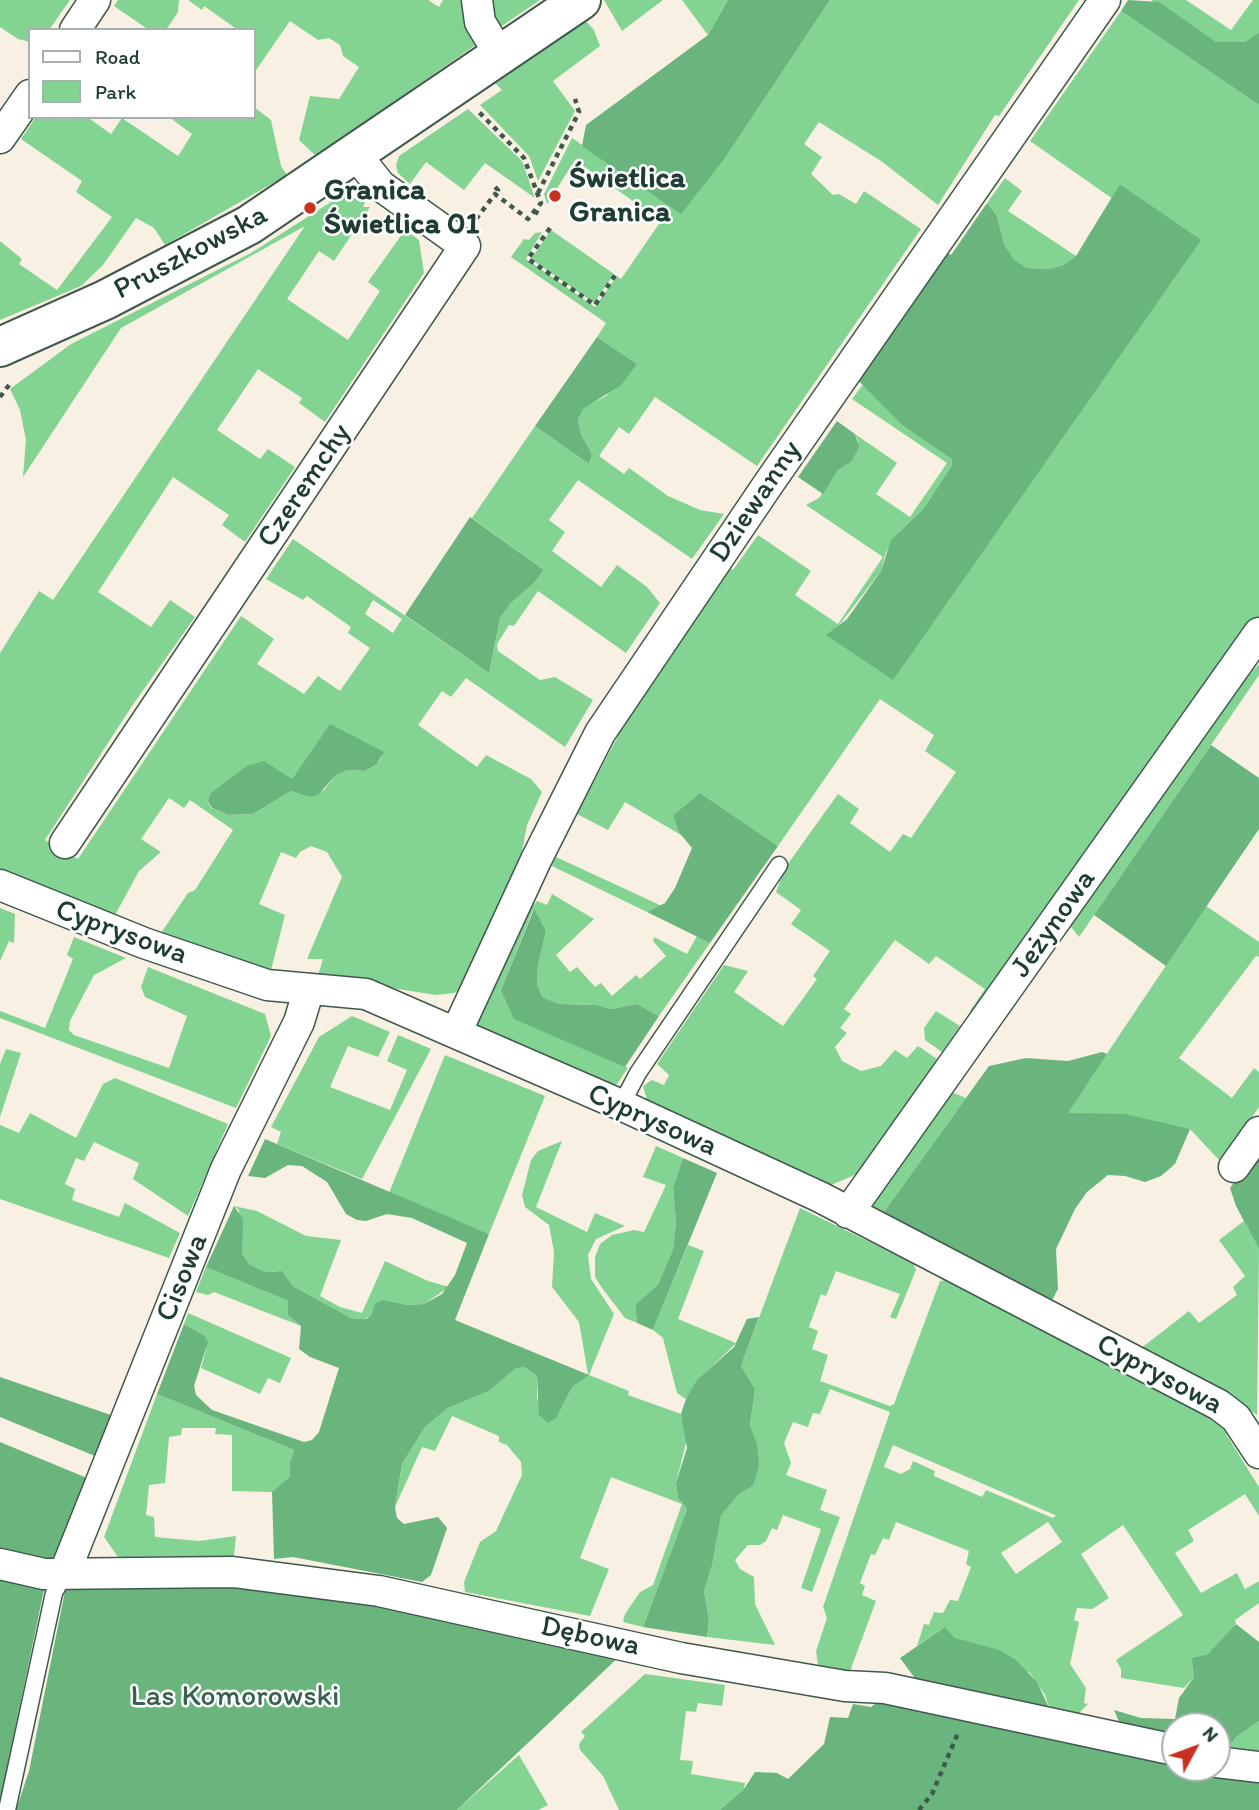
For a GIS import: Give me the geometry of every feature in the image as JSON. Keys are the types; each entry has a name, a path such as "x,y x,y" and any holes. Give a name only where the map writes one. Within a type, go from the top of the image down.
{"street":[{"path":"76,28 96,0"},
{"path":"477,0 480,22 500,55"},
{"name":"Pruszkowska","path":"0,347 105,300 220,241 356,155 581,0"},
{"name":"Dziewanny","path":"456,1033 536,860 600,733 1105,0"},
{"path":"0,138 28,98"},
{"name":"Czeremchy","path":"65,843 465,246 381,186 356,155"},
{"name":"Jeżynowa","path":"848,1213 1259,633"},
{"name":"Cyprysowa","path":"0,886 144,943 252,980 366,994 621,1105 848,1213 1219,1405 1236,1418 1259,1453"},
{"name":"Cisowa","path":"65,1572 226,1169 299,1022 309,989"},
{"path":"1234,1167 1259,1132"},
{"name":"Dębowa","path":"0,1564 44,1574 233,1572 332,1584 393,1594 681,1658 845,1686 886,1688 1161,1747"},
{"path":"1231,1764 1259,1767"}],"lane":[{"path":"621,1105 638,1073 779,865"},
{"path":"7,1810 54,1593 65,1572"}],"path":[{"path":"537,193 579,112 575,99"},
{"path":"469,102 524,158 541,203 528,219 495,194"},
{"path":"470,228 498,190 495,187"},
{"path":"534,211 541,215"},
{"path":"550,228 528,259 595,305 616,274"},
{"path":"919,1810 932,1794 970,1706"}],"green space":[{"path":"0,0 70,0 50,28 28,28 28,42 18,39 0,27"},
{"path":"118,0 179,0 178,12 167,28 146,28 114,6"},
{"path":"188,0 428,0 439,7 443,0 465,0 477,44 316,156 299,140 310,96 339,99 359,67 343,56 340,45 329,38 318,40 290,21 256,70 256,28 235,28 204,6 202,10"},
{"path":"488,0 540,0 496,30"},
{"path":"604,0 663,0 622,31"},
{"path":"682,0 728,0 708,35"},
{"path":"728,0 830,0 725,158 681,214 582,146 586,125 708,35"},
{"path":"830,0 1079,0 999,116 995,115 938,205 881,161 819,122 804,144 822,157 811,174 833,195 839,194 856,204 864,191 921,229 757,466 655,397 629,434 619,427 599,456 624,474 629,468 668,496 700,510 724,514 692,559 578,480 549,520 565,532 552,551 601,587 617,565 647,587 660,603 626,653 538,591 514,626 509,625 497,644 498,651 540,680 555,677 593,700 565,747 466,678 451,697 442,691 418,725 477,767 486,755 531,779 542,792 527,825 519,867 465,987 454,993 436,995 379,986 358,978 318,975 323,959 307,959 342,877 327,852 311,846 300,852 296,858 281,852 259,904 285,915 271,970 159,936 188,893 195,890 233,830 190,800 184,808 169,798 141,839 161,852 139,871 114,917 0,872 0,653 39,591 53,600 305,226 121,328 23,477 26,440 20,410 10,389 71,344 251,253 334,200 348,196 365,202 363,207 370,207 334,261 319,251 287,299 348,340 380,291 368,282 405,230 419,240 424,273 325,422 299,403 302,398 258,369 217,430 260,459 268,449 295,467 245,542 222,525 229,515 173,477 98,592 151,627 170,600 195,617 132,706 45,840 78,859 241,616 274,639 257,664 304,694 318,676 340,691 370,648 348,633 351,627 307,596 303,600 266,579 293,539 489,673 500,618 544,570 472,518 535,426 589,464 592,454 581,434 578,420 583,408 606,396 637,364 597,337 606,323 511,257 524,239 529,240 535,233 542,232 526,259 595,307 617,276 621,279 661,221 575,160 547,204 544,194 572,138 662,200 725,158","holes":["373,600 402,619 393,633 365,614","330,725 382,757 377,764 365,771 348,770 336,775 324,790 309,797 291,791 253,814 228,815 211,808 208,801 292,779"]},
{"path":"1128,0 1159,2 1216,42 1245,42 1259,32 1259,105 1121,11"},
{"path":"1151,0 1186,0 1231,30 1253,0 1259,0 1259,32 1245,42 1216,42"},
{"path":"1121,11 1259,105 1259,617 975,1022 970,1011 985,989 936,956 929,964 895,940 844,1009 851,1014 840,1028 847,1033 835,1047 842,1061 861,1071 881,1066 895,1050 907,1058 918,1046 937,1059 940,1065 864,1171 824,1188 649,1107 643,1086 652,1080 664,1085 669,1075 657,1064 724,965 748,971 734,992 783,1026 817,979 813,976 830,951 791,924 801,910 776,892 785,868 838,794 859,809 850,823 890,852 903,834 911,838 956,772 925,751 934,735 880,699 778,846 700,793 673,815 678,831 686,838 625,802 608,830 577,814 618,736 611,730 723,565 733,570 758,535 811,571 795,595 838,624 883,557 806,505 819,498 837,471 851,462 858,441 855,434 897,463 876,494 910,517 947,463 852,399 864,383 902,425 942,450 952,459 952,465 924,508 901,530 886,552 881,571 836,629 957,586 1200,240 1120,184 1113,199 1030,141"},
{"path":"582,17 594,30 600,46 553,81 575,111 538,181 529,156 480,105 502,90 491,79"},
{"path":"256,109 271,120 281,166 287,175 165,245 154,228 136,218 103,265 81,286 0,320 0,241 22,259 19,264 57,290 112,217 76,192 82,181 21,139 35,119 90,119 111,134 123,119 178,156 192,134 172,119 256,119"},
{"path":"468,109 522,161 535,198 485,163 464,190 426,162 410,184 398,173 396,165 399,156"},
{"path":"1005,178 1022,191 1008,211 1076,256 1063,265 1049,269 1027,268 1012,259 1004,244 997,216 987,203"},
{"path":"1120,184 1201,240 893,680 826,635 847,619 881,571 891,540 924,508 952,465 952,459 902,425 854,376 943,250 951,255 987,203 997,216 1004,244 1013,259 1027,268 1049,269 1063,265 1076,256"},
{"path":"551,230 614,274 594,303 531,259"},
{"path":"597,337 637,364 621,385 583,409 578,420 581,434 592,454 589,464 535,426"},
{"path":"837,421 855,434 859,447 851,462 837,471 823,494 798,477"},
{"path":"470,517 544,570 500,618 489,673 405,615"},
{"path":"1259,664 1259,675 1079,937 1067,922 1232,693"},
{"path":"330,724 384,752 377,764 365,771 348,770 336,775 318,795 309,797 291,791 253,814 228,815 212,808 208,801 211,793 247,766 264,761 292,779"},
{"path":"1211,745 1259,778 1259,829 1166,966 1094,915"},
{"path":"700,793 778,846 710,943 647,912 665,903 675,888 692,848 678,831 673,815"},
{"path":"556,857 662,906 647,912 552,866"},
{"path":"552,894 594,919 556,955 570,972 577,967 595,987 601,983 612,996 636,975 640,979 666,956 653,941 654,937 687,954 697,936 710,943 659,1016 637,1004 611,1009 597,1005 559,1004 542,997 537,984 538,965 546,931 533,910 501,990 584,1048 628,1068 617,1084 607,1089 473,1028 514,928 537,901 547,905"},
{"path":"1206,906 1259,942 1259,957 1256,956 1179,1058 1232,1098 1254,1068 1259,1072 1259,1107 1221,1162 1190,1129 1067,1113"},
{"path":"0,908 15,914 14,943 9,941 0,961"},
{"path":"534,909 546,931 538,965 537,984 542,997 559,1004 597,1005 611,1009 637,1004 659,1016 625,1067 514,1019 501,990"},
{"path":"74,937 126,958 94,975 70,1021 69,1030 74,1035 169,1068 187,1016 145,997 141,987 148,967 265,1014 271,1036 236,1108 0,1018 0,1011 45,1028 73,959 67,955"},
{"path":"936,1011 960,1026 942,1052 925,1040 924,1028"},
{"path":"352,1016 390,1032 378,1057 348,1046 330,1087 390,1110 407,1070 387,1061 398,1035 431,1049 362,1179 277,1144 281,1132 271,1127 319,1037"},
{"path":"6,1049 21,1053 0,1117 0,1064"},
{"path":"1102,1052 1107,1054 1068,1113 1125,1114 1190,1129 1175,1164 1161,1176 1145,1182 1125,1176 1108,1175 1087,1192 1075,1209 1056,1249 1058,1289 1050,1304 881,1216 989,1066 1026,1058 1068,1061"},
{"path":"445,1055 545,1096 489,1234 389,1193"},
{"path":"115,1078 228,1124 188,1216 133,1179 139,1163 94,1142 84,1161 76,1158 65,1184 75,1189 72,1200 119,1217 125,1203 180,1233 169,1258 0,1199 0,1125 19,1133 30,1113 76,1138 103,1084"},
{"path":"949,1091 966,1098 881,1216 874,1210 873,1201"},
{"path":"265,1139 489,1234 455,1320 589,1375 573,1386 556,1418 548,1423 539,1415 537,1376 524,1367 515,1369 489,1391 448,1408 425,1427 402,1464 395,1507 397,1518 404,1524 438,1517 447,1528 431,1575 422,1582 293,1557 274,1559 272,1492 290,1477 290,1462 294,1450 157,1394 184,1324 204,1335 208,1342 194,1386 196,1395 212,1410 304,1442 312,1440 319,1432 339,1368 310,1357 299,1349 301,1326 288,1315 288,1301 206,1267 234,1206 243,1219 242,1253 249,1264 265,1272 282,1271 293,1286 353,1319 366,1319 372,1314 375,1304 383,1300 406,1305 424,1304 442,1294 455,1275 467,1243 412,1218 387,1214 366,1221 357,1220 346,1214 327,1182 302,1166 288,1165 265,1178 248,1176"},
{"path":"562,1141 536,1207 587,1232 595,1213 625,1226 596,1239 588,1255 591,1279 614,1314 589,1375 629,1391 628,1395 681,1414 687,1439 676,1483 678,1498 687,1509 643,1627 623,1622 625,1614 640,1592 653,1585 682,1504 611,1477 580,1558 609,1569 590,1616 465,1592 464,1582 480,1542 496,1531 522,1475 521,1462 507,1445 499,1442 499,1436 452,1416 435,1451 422,1447 395,1507 402,1464 425,1427 448,1408 489,1391 515,1369 524,1367 537,1376 537,1399 562,1407 573,1386 588,1374 579,1322 552,1287 554,1252 549,1225 525,1207 522,1195 531,1160 538,1151"},
{"path":"656,1146 683,1158 673,1187 676,1222 673,1249 658,1286 635,1305 637,1323 625,1318 595,1277 595,1257 600,1244 612,1235 634,1230 644,1232 666,1185 643,1177"},
{"path":"1259,1148 1259,1249 1236,1206 1230,1188"},
{"path":"683,1158 717,1173 653,1330 637,1323 635,1305 658,1285 673,1249 676,1222 673,1187"},
{"path":"234,1206 257,1211 306,1236 341,1240 320,1296 340,1307 362,1313 385,1261 428,1281 449,1287 424,1304 406,1305 372,1314 365,1319 353,1319 293,1286 282,1271 265,1272 249,1264 242,1253 239,1210"},
{"path":"800,1208 913,1263 916,1270 896,1319 890,1317 900,1294 836,1271 826,1296 821,1294 809,1327 818,1331 812,1349 828,1355 820,1381 890,1406 894,1404 940,1281 947,1280 1207,1409 1231,1430 1226,1434 1259,1487 1259,1516 1245,1494 1188,1530 1194,1541 1175,1553 1201,1593 1237,1573 1245,1589 1259,1581 1259,1603 1235,1620 1236,1623 1228,1635 1208,1654 1193,1658 1194,1677 1184,1688 1121,1678 1121,1669 1116,1660 1183,1615 1123,1525 1081,1554 1109,1598 1092,1609 1077,1608 1074,1620 1079,1622 1070,1664 1086,1688 1084,1703 1088,1704 1077,1715 1050,1710 1045,1695 1030,1673 955,1638 945,1627 917,1646 924,1624 929,1625 934,1612 943,1613 950,1600 958,1601 971,1567 966,1564 969,1551 896,1522 889,1540 883,1538 875,1555 871,1554 860,1583 865,1586 862,1595 876,1601 850,1671 818,1665 816,1651 827,1618 823,1607 890,1412 830,1389 820,1414 813,1413 808,1427 793,1422 784,1443 791,1463 786,1475 827,1490 820,1510 840,1517 812,1592 801,1588 821,1529 783,1515 777,1530 772,1528 766,1541 760,1545 748,1545 735,1560 740,1569 754,1577 755,1604 775,1645 707,1637 709,1620 704,1591 712,1566 721,1514 739,1494 753,1486 757,1444 750,1425 755,1389 741,1366","holes":["893,1445 1055,1515 1056,1515 1053,1518 986,1490 982,1497 934,1476 935,1471 913,1461 910,1469 901,1474 884,1467","1048,1522 1062,1542 1016,1574 1001,1553"]},
{"path":"1244,1221 1259,1249 1257,1415 1230,1396 1140,1349 1189,1311 1199,1323 1237,1295 1233,1287 1245,1276 1219,1240"},
{"path":"688,1245 704,1251 678,1319 736,1343 698,1380 686,1399 677,1393 663,1338 653,1330"},
{"path":"206,1267 288,1301 288,1315 301,1326 214,1292 208,1295 196,1292"},
{"path":"188,1313 291,1358 280,1383 268,1378 260,1394 201,1368 206,1350 204,1335 184,1324"},
{"path":"759,1317 741,1366 755,1389 750,1425 757,1444 759,1465 753,1486 739,1494 721,1515 712,1566 704,1591 709,1620 707,1637 643,1627 687,1509 678,1498 676,1483 687,1448 681,1414 686,1399 697,1380 734,1347 747,1319"},
{"path":"0,1377 111,1415 95,1456 0,1417"},
{"path":"157,1394 294,1450 290,1462 291,1477 282,1487 272,1492 232,1491 232,1435 215,1434 216,1428 182,1428 181,1435 169,1437 165,1483 149,1485 146,1515 154,1517 155,1537 199,1541 236,1536 234,1556 118,1557 104,1537"},
{"path":"0,1442 87,1478 71,1515 65,1544 49,1567 0,1555"},
{"path":"0,1572 45,1585 0,1801"},
{"name":"Las Komorowski","path":"67,1581 295,1589 623,1653 457,1810 16,1810 29,1771"},
{"path":"1236,1624 1259,1642 1259,1721 1236,1737 1231,1744 1231,1712 1176,1712 1179,1698 1194,1677 1192,1658 1208,1654"},
{"path":"945,1627 955,1638 999,1650 1016,1660 1037,1682 1050,1710 919,1684 900,1658"},
{"path":"645,1674 725,1685 722,1706 698,1703 696,1712 686,1711 680,1760 693,1761 691,1774 745,1783 744,1789 720,1810 619,1810 603,1776 580,1750 579,1744 585,1736 581,1732"},
{"path":"885,1696 1161,1761 1161,1782 1231,1782 1231,1772 1259,1774 1259,1810 720,1810 744,1789 755,1772 777,1773 788,1779 824,1744 830,1717 848,1718 853,1704 871,1707"},
{"path":"1114,1710 1141,1718 1161,1719 1161,1733 1120,1724"},
{"path":"1259,1721 1259,1752 1231,1748 1236,1737"},
{"path":"519,1755 548,1805 538,1810 457,1810"}],"place":[{"name":"Świetlica Granica","path":"555,196"},
{"name":"Granica Świetlica 01","path":"310,208"}]}
